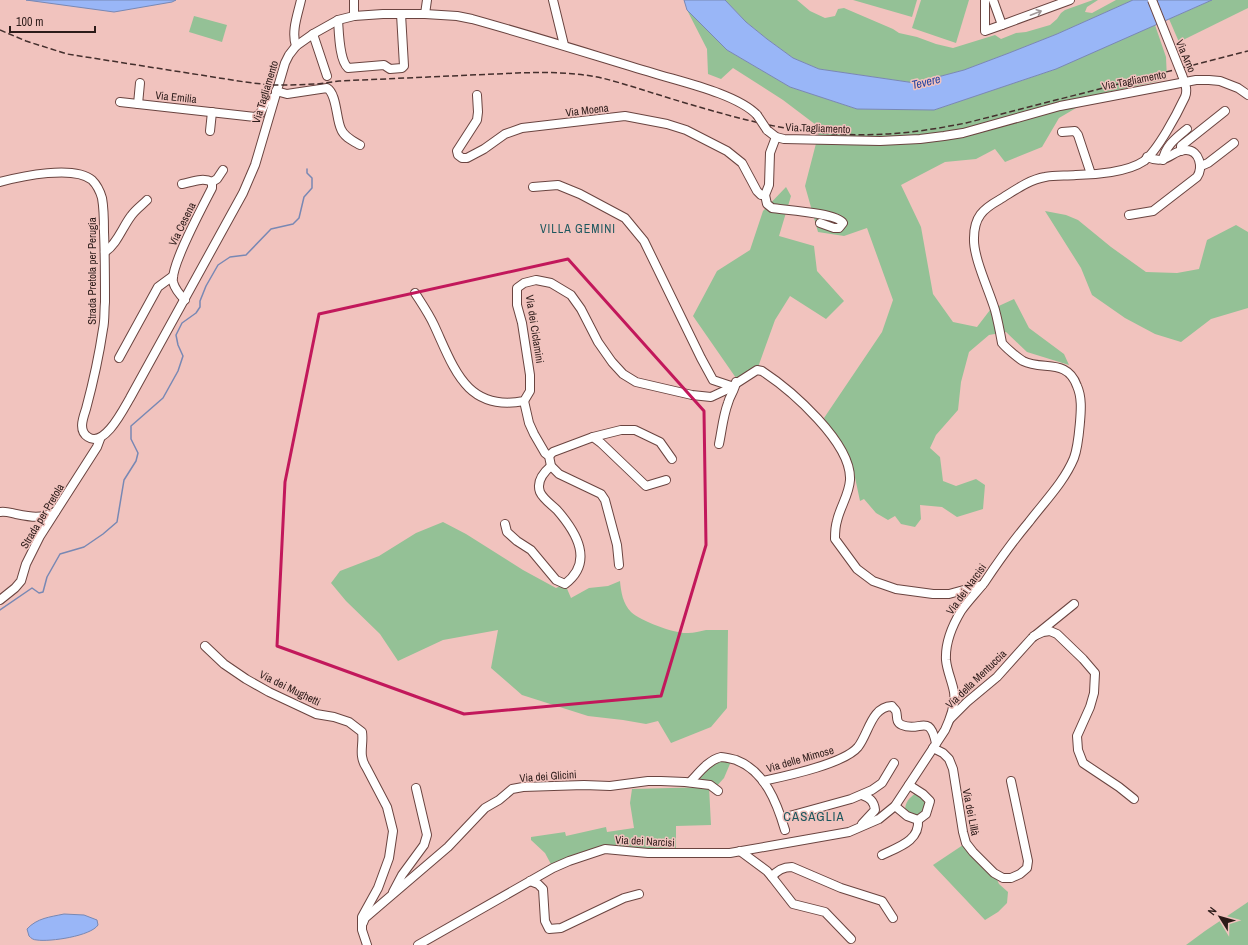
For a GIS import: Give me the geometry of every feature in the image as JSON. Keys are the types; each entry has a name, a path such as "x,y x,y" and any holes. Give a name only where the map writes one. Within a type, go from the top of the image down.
{"street":[{"path":"296,46 294,40 295,26 300,0"},
{"path":"354,0 354,16"},
{"path":"426,14 427,0"},
{"path":"553,0 564,46"},
{"path":"985,0 985,31 1070,0"},
{"path":"993,0 1002,25"},
{"name":"Via Arno","path":"1152,0 1183,78 1220,81 1238,88 1248,95"},
{"path":"338,20 342,55 345,65 348,68 384,65 390,69 402,68 404,66 401,14"},
{"name":"Via Tagliamento","path":"185,300 236,209 255,165 275,94 289,55 296,46 314,34 338,20 354,16 426,14 457,16 472,19 724,96 751,109 767,130 776,137 784,139 880,141 944,136 1004,122 1060,106 1183,78"},
{"path":"314,34 327,76"},
{"path":"1129,215 1153,211 1197,177 1200,172 1201,166 1194,152 1188,150 1181,151 1163,160 1147,157 1162,138 1187,93 1183,78"},
{"name":"Via Emilia","path":"138,104 140,83"},
{"path":"275,94 329,89 332,94 341,130 347,138 360,146"},
{"name":"Via Emilia","path":"120,102 255,117 260,114 266,101 275,94"},
{"name":"Via Moena","path":"477,95 477,120 457,151 458,155 462,158 467,158 484,149 505,134 522,128 625,116 667,124 686,130 727,151 742,163 757,191 765,195 767,204 772,208 830,215 841,219 843,222 839,228 834,228 820,223"},
{"path":"1181,151 1181,146 1225,111"},
{"path":"210,131 212,112"},
{"path":"1163,160 1169,145 1186,129"},
{"path":"1062,132 1075,131 1078,135 1091,174"},
{"path":"765,195 769,185 770,153 776,137"},
{"path":"1201,166 1208,163 1234,143"},
{"name":"Via dei Narcisi","path":"418,945 530,881 569,861 605,850 687,854 740,852 849,832 879,819 895,806 950,720 954,698 947,668 947,645 950,634 960,612 982,585 1029,521 1052,495 1065,475 1074,457 1079,433 1081,407 1078,387 1069,372 1059,367 1023,360 1005,347 1002,343 995,311 974,244 975,228 980,214 987,207 1028,182 1047,176 1091,174 1126,168 1136,165 1147,157"},
{"name":"Via Cesena","path":"212,182 217,179 223,170"},
{"name":"Strada Pretola per Perugia","path":"0,182 27,176 73,172 84,175 92,180 100,190 105,252 104,327 94,379 82,420 82,430 86,436 92,440 100,439"},
{"name":"Via Cesena","path":"182,184 203,180 212,182"},
{"name":"Via Cesena","path":"173,276 176,262 212,188 212,182"},
{"path":"532,187 558,185 580,194 625,218 644,241 713,380 734,384 735,390 728,400 719,444"},
{"path":"105,252 114,244 132,214 147,200"},
{"path":"100,439 112,427 130,398 185,300 176,290 173,282 173,276"},
{"path":"119,358 158,286 173,276"},
{"name":"Via dei Ciclamini","path":"524,401 530,391 530,375 522,323 517,305 518,288 524,283 536,280 551,283 571,295 581,309 598,342 612,362 623,374 636,382 699,397 711,397 726,390 757,370 766,374 801,401 841,448 848,462 850,480 836,523 835,539 858,569 873,581 896,589 933,594 949,594 982,585"},
{"path":"416,293 462,381 473,392 499,403 524,401 529,423 545,453 549,456 551,466 559,474 601,494 605,500 617,545 619,565"},
{"path":"549,456 553,452 593,438 621,430 635,430 660,442 672,459"},
{"path":"593,438 601,443 646,486 666,480"},
{"name":"Strada per Pretola","path":"0,600 15,588 20,581 26,564 40,536 97,448 100,439"},
{"path":"505,524 508,532 517,541 532,550 556,580 565,584 573,578 579,567 581,558 580,547 567,523 540,492 539,484 542,475 551,466"},
{"path":"0,512 4,511 28,516 46,517 56,512"},
{"name":"Via della Mentuccia","path":"950,720 967,702 997,677 1034,636 1074,604"},
{"path":"1034,636 1050,631 1057,634 1083,659 1094,673 1094,693 1077,736 1078,750 1083,763 1134,799"},
{"name":"Via dei Mughetti","path":"205,646 224,664 269,692 316,714 334,717 349,722 362,732 362,761 387,807 393,831 389,858 378,888 362,917 362,930 367,945"},
{"name":"Via delle Mimose","path":"763,781 815,768 849,754 858,747 876,714 880,709 885,707 892,706 896,711 897,721 902,725 912,727 923,725 930,727 934,732 934,746"},
{"name":"Via dei Lillà","path":"934,746 949,759 953,769 966,843 994,873 1003,878 1011,878 1016,876 1027,868 1028,860 1011,782"},
{"path":"690,782 711,762 721,757 742,763 754,769 763,781 779,810 786,830"},
{"path":"782,818 862,795 882,783 894,763"},
{"name":"Via dei Glicini","path":"363,923 365,918 448,847 485,808 499,800 512,789 523,787 584,784 610,786 648,781 690,782 710,785 718,791"},
{"path":"909,785 923,794 930,801 926,814 918,820"},
{"name":"Via dei Glicini","path":"392,894 402,874 424,845 426,840 427,835 416,788"},
{"path":"857,829 875,810 875,805 869,798 862,795"},
{"path":"895,806 907,816 918,820"},
{"path":"882,855 914,837 918,828 918,820"},
{"path":"740,852 766,871 793,904 824,912 851,939"},
{"path":"772,877 777,870 792,867 841,888 882,901 893,918"},
{"path":"530,881 538,884 543,889 545,921 549,929 561,928 624,898 640,894"}],"highlighted area":[{"path":"568,259 704,411 706,545 661,696 464,714 277,646 285,482 319,314"}],"green space":[{"path":"725,0 797,0 810,11 825,18 835,16 838,9 844,8 899,33 953,48 995,35 1001,39 1016,33 1026,32 1050,25 1065,10 1093,0 1098,0 1087,7 1085,12 1092,13 1116,0 1133,0 1057,34 1009,53 964,70 915,83 819,69 793,58 746,22"},
{"path":"853,0 917,0 912,17"},
{"path":"921,0 969,0 956,43 912,28"},
{"path":"1212,0 1248,0 1248,8 1179,42 1169,19"},
{"path":"687,10 727,50 790,87 857,109 934,110 1053,70 1155,25 1166,57 1167,79 1100,94 1059,118 1042,147 1005,162 995,149 976,159 945,162 901,185 921,227 933,294 953,322 977,327 990,310 1014,299 1029,328 1064,354 1069,365 1027,352 1006,332 989,335 969,352 961,382 958,410 936,435 930,448 940,457 943,481 956,486 976,479 985,485 983,509 957,517 942,507 920,505 921,519 915,527 901,524 895,516 888,520 876,513 864,499 860,501 853,468 840,442 824,418 882,332 893,300 867,228 844,236 818,232 805,186 820,128 783,100 733,68 721,79 708,74 707,49"},
{"path":"194,16 227,25 222,42 189,32"},
{"path":"786,187 791,196 779,236 814,246 817,271 844,301 826,319 790,296 775,320 757,370 736,378 693,316 717,271 750,250 763,211"},
{"path":"1045,211 1066,215 1078,220 1111,247 1146,272 1177,273 1199,269 1207,240 1236,225 1248,232 1248,308 1211,319 1181,342 1155,334 1125,318 1092,295 1081,268"},
{"path":"443,522 466,534 523,570 556,588 565,584 571,598 589,588 608,586 620,581 623,598 628,609 636,616 650,623 682,633 692,633 706,630 728,630 727,708 711,727 671,743 658,721 646,724 588,716 522,695 491,668 498,630 443,640 398,661 380,634 346,601 331,583 340,571 379,556 416,533"},
{"path":"732,759 724,778 715,788 690,782 711,762"},
{"path":"709,787 711,825 676,826 676,850 605,849 553,868 545,853 531,840 531,837 565,832 566,836 606,827 607,832 634,828 630,803 632,789"},
{"path":"916,793 928,803 926,809 917,817 905,811 908,800"},
{"path":"966,843 994,873 999,884 1008,892 1007,903 998,912 985,920 933,865"},
{"path":"1248,902 1248,945 1186,945 1205,931"}],"water":[{"path":"26,0 176,0 172,2 114,12"},
{"name":"Tevere","path":"684,0 725,0 746,22 767,39 793,58 819,69 915,83 964,70 1009,53 1057,34 1133,0 1212,0 1056,69 934,110 857,109 790,87 727,50 687,10"},
{"path":"64,914 84,915 97,920 98,925 94,929 79,935 60,939 36,940 29,936 27,929 35,922 44,918"}],"waterway":[{"path":"0,610 32,588 39,593 43,592 47,577 60,554 84,547 117,522 124,480 136,461 138,453 131,439 131,426 163,398 178,371 183,356 178,345 176,335 182,323 196,313 200,307 200,301 206,286 218,265 230,257 246,255 271,229 293,224 299,218 304,197 312,188 312,178 307,173 307,169"}],"railway":[{"path":"0,30 26,41 67,54 270,85 317,84 339,81 517,73 549,73 591,76 607,79 734,117 764,124 798,130 850,135 905,133 966,123 1248,51"}],"district":[{"name":"VILLA GEMINI","path":"578,229"},
{"name":"CASAGLIA","path":"814,816"}]}
